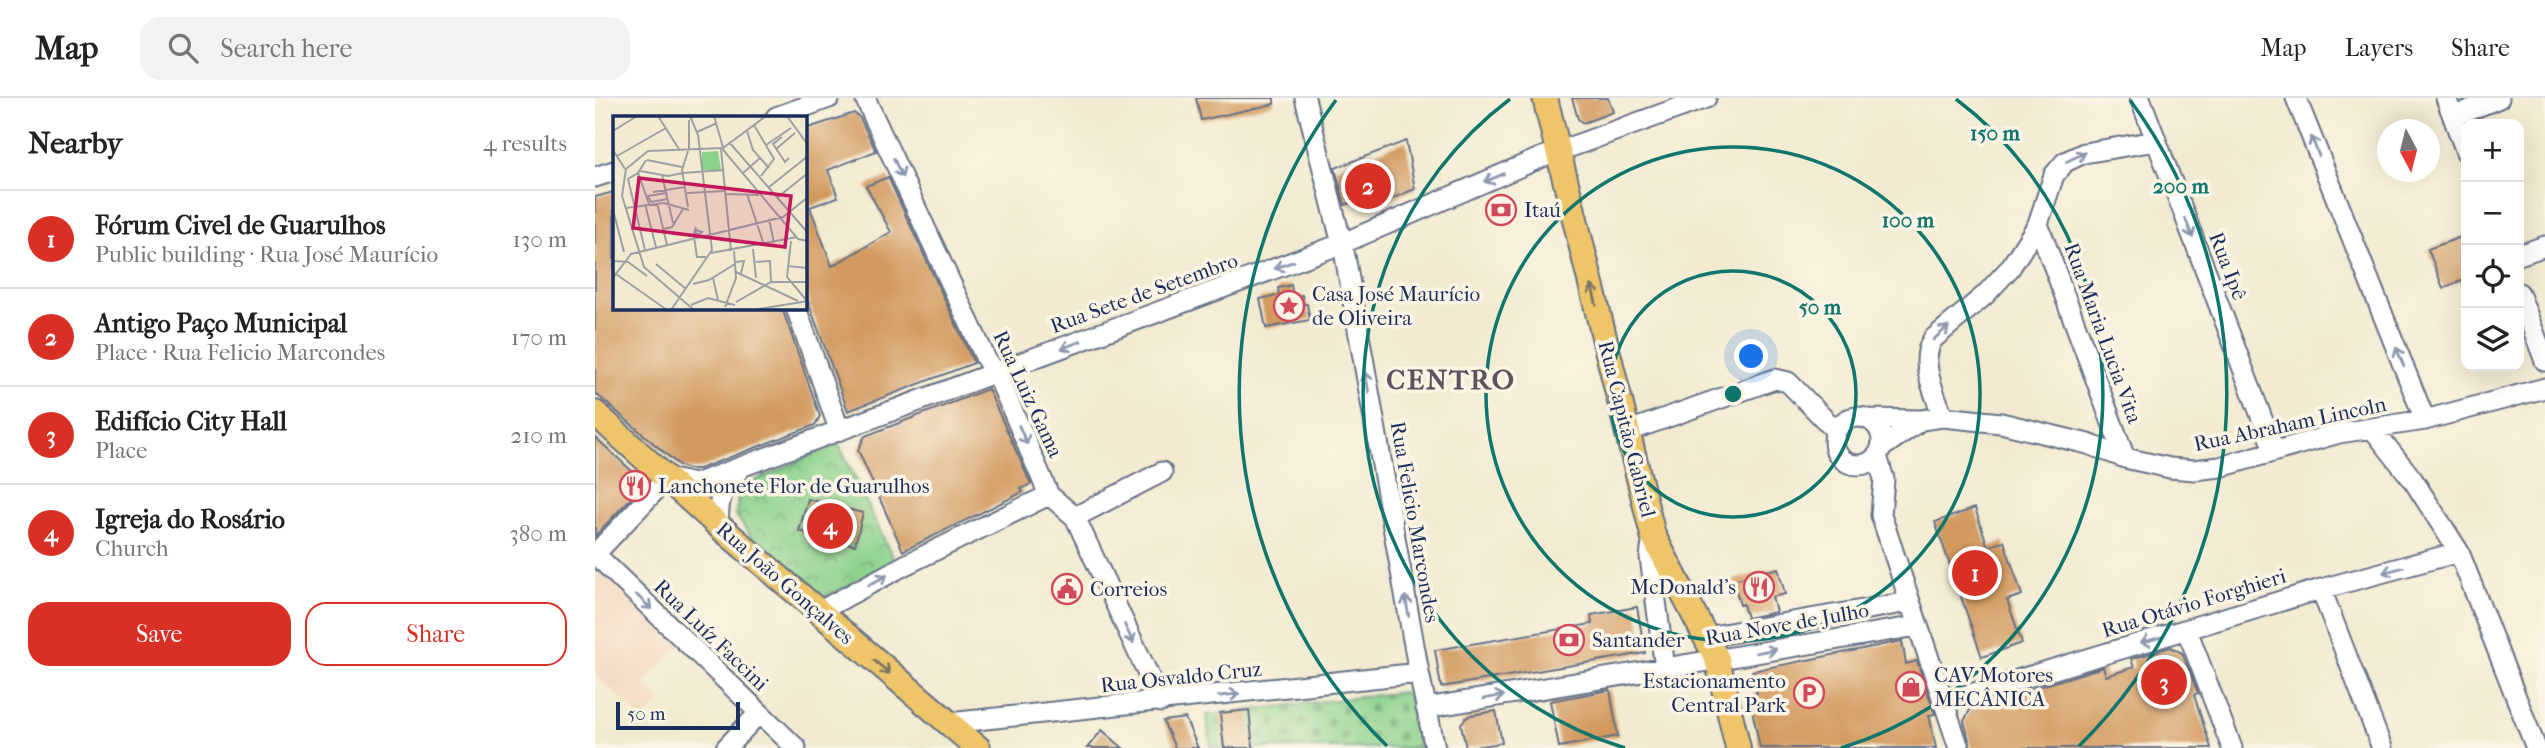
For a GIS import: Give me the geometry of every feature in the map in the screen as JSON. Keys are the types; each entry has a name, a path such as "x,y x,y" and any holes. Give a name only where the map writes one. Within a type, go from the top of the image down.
{"main road":[{"name":"Rua Capitão Gabriel","path":"1545,98 1653,535 1717,659 1738,748"},
{"name":"Rua João Gonçalves","path":"595,413 719,526 978,748"}],"street":[{"path":"779,116 829,98"},
{"name":"Rua Luiz Gama","path":"865,98 995,373 1049,495 1075,517 1161,702"},
{"name":"Rua Felicio Marcondes","path":"1305,98 1341,244 1435,748"},
{"name":"Rua Sete de Setembro","path":"667,478 695,484 1341,244 1557,152 1706,98"},
{"name":"Rua Ipê","path":"2140,98 2274,450"},
{"path":"2296,98 2425,420"},
{"path":"2446,98 2461,139"},
{"path":"2453,117 2499,98"},
{"path":"1943,417 1927,366 1927,348 1933,339 1985,295 2010,268 2038,224 2054,175 2065,162 2084,153 2156,141"},
{"path":"595,177 613,171"},
{"name":"Rua Maria Lucia Vita","path":"2038,224 2125,458"},
{"path":"2524,253 2545,246"},
{"path":"2524,306 2545,361"},
{"path":"797,310 839,429"},
{"path":"1629,432 1775,379 1788,382 1836,430"},
{"name":"Rua Abraham Lincoln","path":"1868,419 1921,420 1943,417 2033,429 2088,444 2125,458 2170,468 2194,470 2220,467 2339,433 2425,420 2545,388"},
{"path":"1879,452 1864,464 1849,463 1837,453 1834,446 1836,430 1844,421 1856,417 1868,419 1880,432 1879,452 1884,479 1881,515 1959,748"},
{"name":"Rua Abraham Lincoln","path":"1879,452 1921,420"},
{"path":"2372,428 2413,480 2459,552 2536,748"},
{"path":"719,526 720,500 724,488 743,466"},
{"path":"1075,517 1162,472"},
{"path":"595,554 667,478"},
{"path":"818,612 905,565 1049,495"},
{"path":"1653,535 1650,557 1665,668"},
{"name":"Rua Otávio Forghieri","path":"1944,702 2321,589 2459,552"},
{"name":"Rua Luíz Faccini","path":"595,554 796,748"},
{"path":"2321,589 2382,748"},
{"name":"Rua Nove de Julho","path":"1706,637 1909,602"},
{"name":"Rua Nove de Julho","path":"1426,708 1917,626"},
{"path":"2187,629 2232,748"},
{"name":"Rua Osvaldo Cruz","path":"949,723 1419,673"},
{"path":"726,748 759,713"}],"shaded area":[{"path":"595,557 681,644 643,684 661,702 643,719 595,675"}],"green space":[{"path":"838,443 895,562 819,601 751,537 736,515 738,498 745,485"},
{"path":"1403,692 1408,697 1419,748 1211,748 1206,715"}],"building":[{"path":"1196,98 1274,98 1274,104 1201,120"},
{"path":"1572,98 1608,98 1613,112 1583,123 1578,119"},
{"path":"854,113 860,118 876,151 828,170 838,197 810,207 832,266 891,232 866,186 888,177 974,363 848,411 807,298 807,128"},
{"path":"1406,141 1415,189 1375,206 1371,195 1345,205 1335,168"},
{"path":"613,192 613,310 783,310 820,416 815,425 699,469 689,469 680,466 595,393 595,197"},
{"path":"2461,237 2461,281 2443,288 2428,249"},
{"path":"1291,285 1293,297 1302,295 1304,304 1307,304 1310,320 1266,328 1260,299 1279,295 1278,288"},
{"path":"988,389 1031,484 1021,489 1023,492 903,551 858,450 865,436"},
{"path":"595,437 645,483 595,536"},
{"path":"808,499 863,513 855,545 799,531"},
{"path":"1975,508 1988,547 2004,541 2022,595 2007,600 2022,643 1982,657 1935,522"},
{"path":"1778,568 1785,594 1772,597 1776,612 1747,618 1733,580"},
{"name":"Santander","path":"1637,607 1645,653 1441,687 1435,650 1592,624 1591,615"},
{"name":"Estacionamento Central Park","path":"1902,641 1906,664 1917,661 1935,714 1929,715 1936,748 1760,748 1749,695 1757,693 1752,671"},
{"path":"2171,647 2182,653 2198,693 2194,695 2211,748 1971,748 1964,721 1970,710 1977,706 2103,667 2106,676 2134,667 2131,659"},
{"path":"1610,690 1618,736 1559,747 1550,701"},
{"path":"1249,710 1253,748 1224,748 1220,713"},
{"path":"1496,711 1502,743 1466,748 1461,724 1465,719 1471,715"},
{"path":"1185,718 1198,748 1175,748 1163,721"},
{"path":"1102,730 1123,748 1087,748"}],"place":[{"name":"Antigo Paço Municipal","path":"1368,186"},
{"name":"Itaú","path":"1501,210"},
{"name":"Casa José Maurício de Oliveira","path":"1289,306"},
{"name":"Lanchonete Flor de Guarulhos","path":"635,486"},
{"name":"Igreja do Rosário","path":"830,526"},
{"name":"Fórum Civel de Guarulhos","path":"1975,573"},
{"name":"McDonald's","path":"1759,587"},
{"name":"Correios","path":"1067,589"},
{"name":"Santander","path":"1569,640"},
{"name":"Edifício City Hall","path":"2164,682"},
{"name":"CAV Motores MECÂNICA","path":"1911,687"},
{"name":"Estacionamento Central Park","path":"1809,693"}],"district":[{"name":"CENTRO","path":"1451,379"}]}
